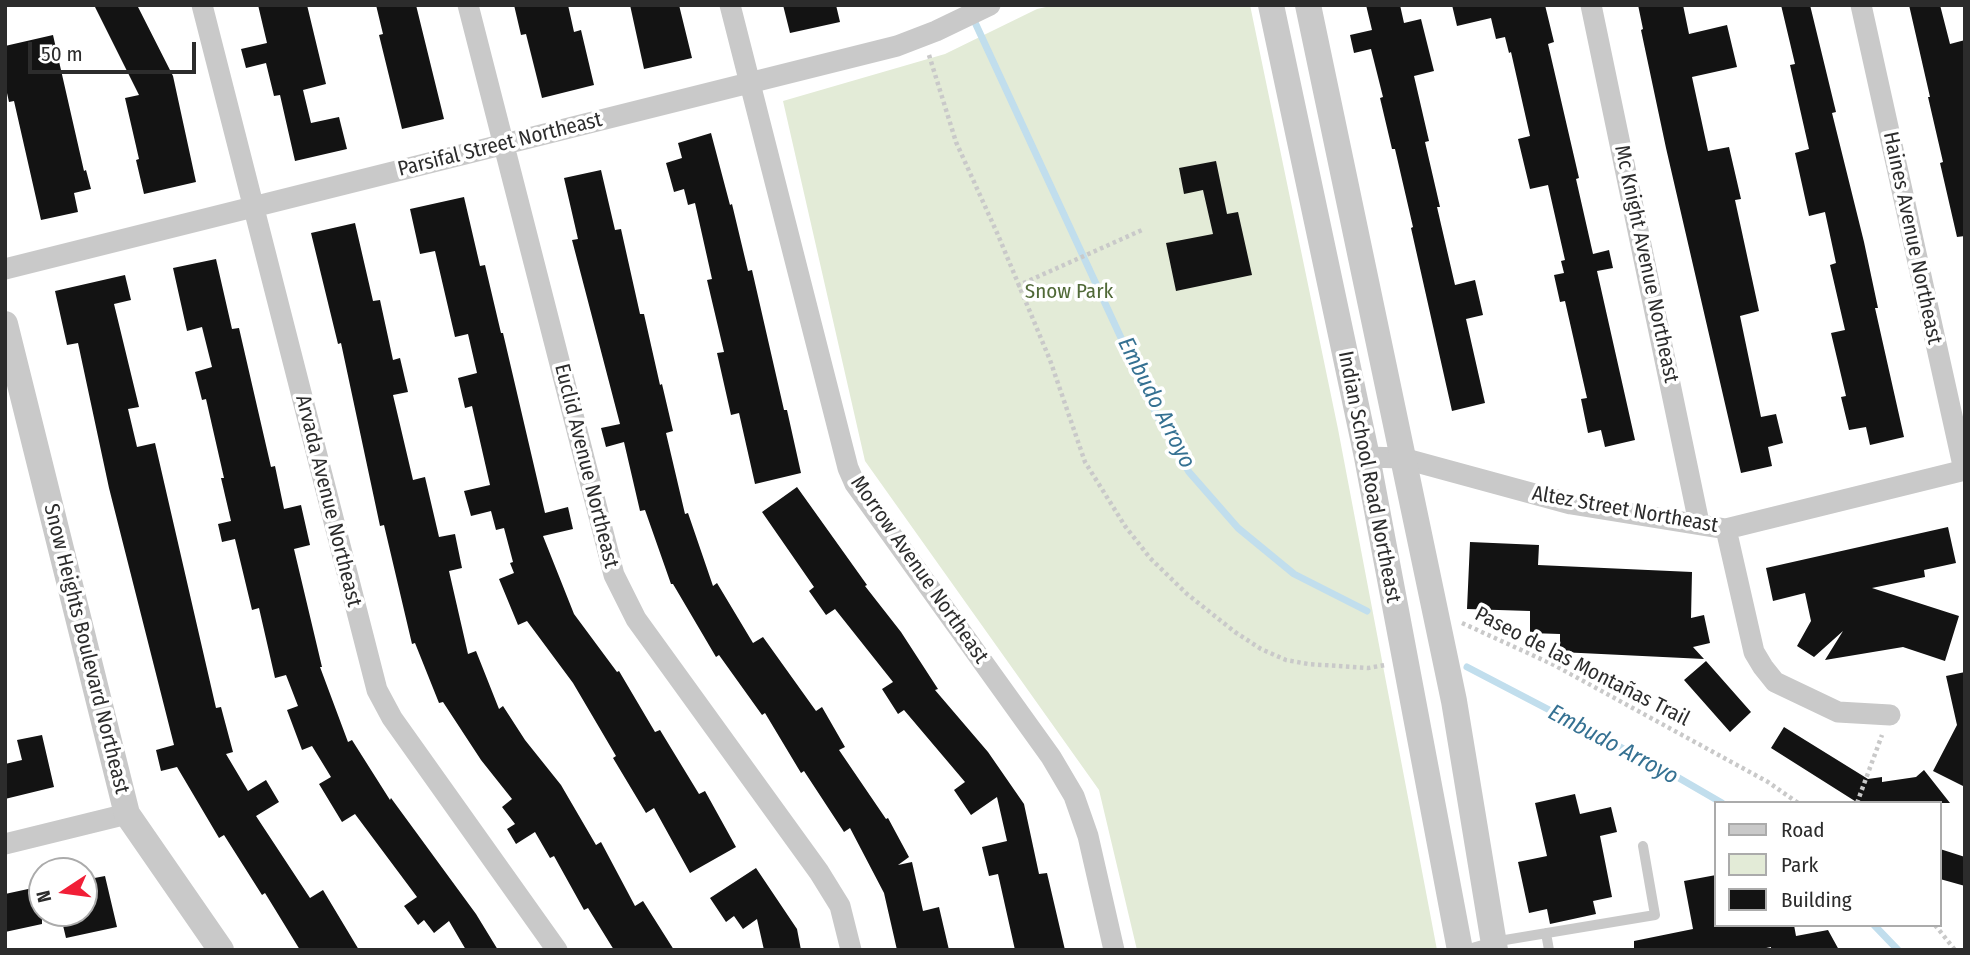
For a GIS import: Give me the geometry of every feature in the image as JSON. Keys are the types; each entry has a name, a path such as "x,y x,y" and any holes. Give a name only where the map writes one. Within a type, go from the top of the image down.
{"street":[{"name":"Arvada Avenue Northeast","path":"202,5 377,690 392,718 557,950"},
{"name":"Euclid Avenue Northeast","path":"468,5 614,575 636,619 819,872 840,906 851,950"},
{"name":"Morrow Avenue Northeast","path":"730,5 848,468 855,484 1051,757 1074,796 1088,836 1114,950"},
{"name":"Parsifal Street Northeast","path":"5,270 897,46 990,5"},
{"name":"Indian School Road Northeast","path":"1271,5 1367,457 1462,950"},
{"name":"Indian School Road Northeast","path":"1308,5 1454,701 1494,946"},
{"name":"Mc Knight Avenue Northeast","path":"1591,5 1699,523"},
{"name":"Haines Avenue Northeast","path":"1861,5 1964,470"},
{"name":"Snow Heights Boulevard Northeast","path":"5,324 127,814 221,950"},
{"name":"Altez Street Northeast","path":"1367,457 1402,458 1571,504 1726,529 1964,470"},
{"path":"1726,529 1754,652 1775,682 1838,712 1890,715"},
{"path":"5,844 127,814"}],"lane":[{"path":"1462,950 1656,915 1643,846"},
{"path":"1546,933 1549,950"}],"path":[{"path":"928,53 956,142 1050,360 1085,462 1125,526 1150,558 1186,594 1261,649 1286,660 1368,668 1385,665 1406,667"},
{"path":"1017,286 1142,230"},
{"name":"Paseo de las Montañas Trail","path":"1439,636 1452,618 1553,666 1768,782 1795,801"},
{"path":"1858,801 1890,715"},
{"path":"1937,927 1955,950"}],"green space":[{"name":"Snow Park","path":"1055,5 1250,5 1338,429 1437,950 1137,950 1099,790 865,461 783,101 945,54 1037,9"}],"building":[{"path":"94,5 137,5 173,76 196,182 144,194 125,98 139,95"},
{"path":"258,5 307,5 326,84 303,90 311,123 339,117 347,149 295,161 280,95 274,96 266,63 246,68 241,49 267,43"},
{"path":"376,5 416,5 444,119 402,129 379,35 383,34"},
{"path":"514,5 568,5 574,32 581,30 594,85 542,98 526,34 521,35"},
{"path":"630,5 679,5 692,58 644,69"},
{"path":"783,5 836,5 840,22 790,33"},
{"path":"1366,5 1400,5 1404,23 1421,19 1434,71 1414,76 1429,141 1425,142 1455,285 1475,280 1483,315 1466,319 1485,403 1452,411 1411,228 1413,227 1395,149 1392,149 1371,49 1354,53 1350,35 1372,30"},
{"path":"1452,5 1545,5 1554,42 1548,44 1579,178 1576,179 1593,254 1609,250 1613,268 1597,271 1635,440 1605,447 1601,430 1588,433 1581,399 1587,398 1565,301 1560,302 1554,275 1564,273 1561,261 1565,260 1548,185 1530,189 1518,139 1530,136 1511,52 1509,53 1505,37 1496,39 1491,18 1457,26"},
{"path":"1638,5 1683,5 1689,34 1727,25 1737,67 1692,77 1708,151 1729,147 1741,199 1735,200 1759,311 1740,316 1761,417 1776,414 1783,443 1768,447 1772,466 1741,473 1666,148"},
{"path":"1781,5 1810,5 1836,112 1832,113 1864,242 1878,308 1875,308 1904,437 1870,445 1866,427 1849,430 1841,397 1846,396 1831,333 1845,330 1830,265 1836,263 1825,212 1809,216 1795,153 1809,149 1790,65 1795,64"},
{"path":"1909,5 1940,5 1950,44 1965,40 1965,236 1957,237"},
{"path":"53,35 84,171 86,170 91,189 74,193 78,212 41,220 14,101 9,102 5,84 5,46"},
{"path":"711,133 748,271 752,270 801,473 755,484 739,413 731,415 717,353 724,352 707,280 712,279 695,203 688,205 684,189 674,192 666,163 682,158 678,143"},
{"path":"1216,161 1227,214 1238,212 1252,275 1176,291 1166,243 1213,234 1203,190 1184,194 1179,168"},
{"path":"601,170 615,230 621,229 640,314 644,314 660,385 662,384 673,431 666,433 685,514 688,513 713,586 717,583 753,643 763,637 816,711 822,707 845,747 839,750 886,819 888,818 909,857 898,865 912,862 923,911 939,907 949,950 897,950 884,893 850,828 844,832 804,771 801,773 765,713 762,715 719,655 716,657 671,584 645,510 640,511 624,442 606,447 601,428 620,424 572,240 578,239 564,178"},
{"path":"464,197 480,266 485,265 503,333 545,513 568,507 573,529 543,536 574,614 617,672 619,671 655,732 660,730 699,794 705,791 736,847 690,873 654,808 646,813 573,683 527,621 518,625 499,579 514,573 504,528 496,530 491,511 471,516 464,491 490,485 472,406 465,408 458,378 477,373 468,334 455,337 435,251 420,254 410,209"},
{"path":"355,223 373,301 380,300 393,360 400,358 408,392 393,395 413,480 425,477 439,537 455,534 462,568 449,571 468,654 476,651 499,709 503,706 525,740 561,785 596,845 601,842 635,906 643,901 674,950 614,950 588,908 584,910 554,856 550,858 535,832 516,844 507,829 515,824 502,807 512,799 481,760 443,702 439,703 415,643 412,644 384,525 380,526 341,343 338,344 311,233"},
{"path":"216,259 232,329 239,328 271,467 275,466 284,509 301,505 310,545 294,549 320,667 348,742 352,740 390,800 391,798 476,914 498,950 466,950 449,921 434,933 424,920 418,925 404,906 417,897 355,814 342,822 319,784 331,777 312,746 302,750 287,710 298,706 286,675 275,678 259,608 252,610 235,539 222,542 218,524 231,521 206,399 202,400 195,372 212,367 202,327 187,331 173,268"},
{"path":"125,275 131,300 114,304 139,407 128,409 137,447 155,443 216,708 221,707 233,752 226,754 248,791 266,780 279,802 256,816 310,898 323,890 359,950 300,950 265,893 262,895 224,835 219,838 177,767 161,771 156,750 174,745 109,488 78,343 67,345 55,291"},
{"path":"797,487 867,585 865,586 901,632 938,689 935,690 988,752 1024,804 1039,874 1047,873 1065,950 1015,950 998,874 989,876 982,847 1007,841 997,797 971,815 954,790 965,782 904,710 898,714 882,689 893,682 835,609 826,615 809,591 814,587 762,512"},
{"path":"1948,527 1956,563 1924,570 1925,577 1872,588 1959,616 1945,661 1903,647 1825,660 1843,631 1814,657 1797,646 1811,621 1805,593 1773,601 1766,568"},
{"path":"1470,542 1539,545 1538,565 1692,572 1691,618 1704,615 1710,643 1693,647 1704,659 1560,652 1560,634 1530,633 1530,611 1467,609"},
{"path":"1706,661 1751,712 1730,732 1684,680"},
{"path":"1965,672 1965,787 1933,771 1957,725 1946,676"},
{"path":"1784,727 1868,779 1882,777 1882,782 1916,777 1924,770 1950,803 1855,801 1771,748"},
{"path":"42,735 54,787 5,799 5,764 22,760 17,740"},
{"path":"1575,794 1580,814 1611,807 1617,832 1600,836 1612,897 1593,901 1596,914 1550,924 1547,909 1529,913 1518,862 1547,856 1535,803"},
{"path":"1942,850 1965,857 1965,886 1942,880"},
{"path":"756,868 797,929 801,950 764,950 757,919 743,929 734,916 726,922 710,898"},
{"path":"1714,875 1714,927 1794,927 1796,936 1828,930 1839,950 1771,950 1771,947 1757,950 1634,950 1634,941 1693,929 1684,881"},
{"path":"105,876 117,927 66,938 63,927 98,927 98,877"},
{"path":"28,889 28,927 5,932 5,894"}],"waterway":[{"name":"Embudo Arroyo","path":"972,16 1160,422 1189,472 1238,528 1294,574 1367,611"},
{"name":"Embudo Arroyo","path":"1467,667 1719,801"},
{"name":"Embudo Arroyo","path":"1876,927 1898,950"}]}
